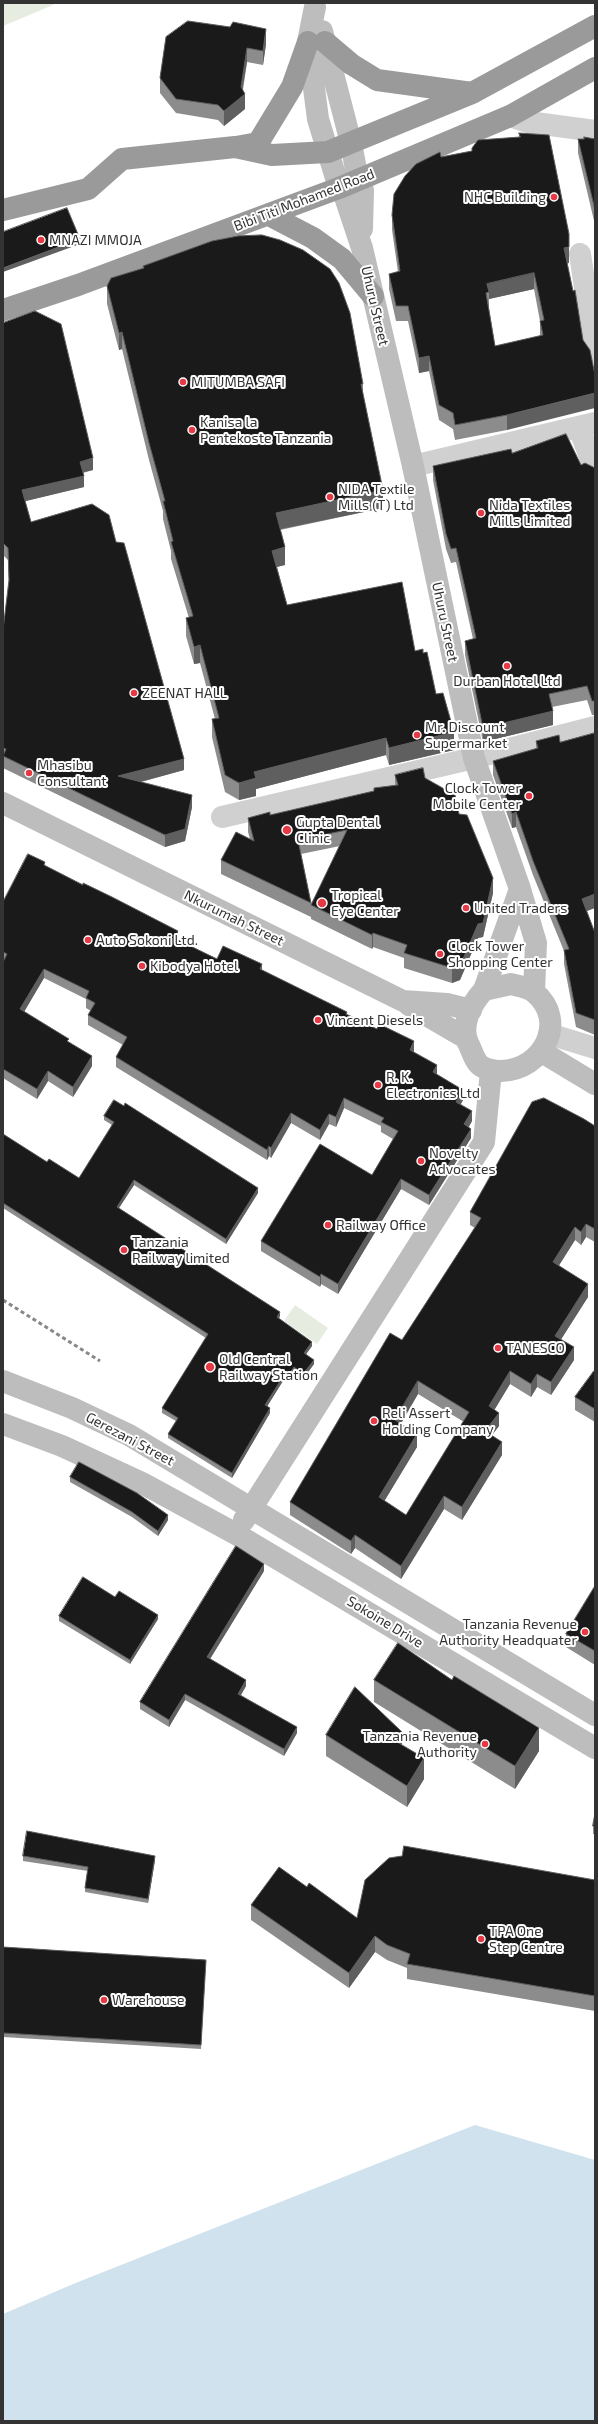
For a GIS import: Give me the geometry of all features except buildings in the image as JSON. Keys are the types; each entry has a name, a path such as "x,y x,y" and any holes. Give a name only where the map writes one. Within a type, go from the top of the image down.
{"highway":[{"path":"235,147 272,155 328,152 472,93 595,26"},
{"path":"3,210 88,189 122,160 258,143 292,87 316,42 377,80 472,93"},
{"name":"Bibi Titi Mohamed Road","path":"3,310 78,285 348,184 510,116 595,68"},
{"path":"268,215 313,238 342,259 373,296"}],"main road":[{"name":"Uhuru Street","path":"315,5 318,119 328,152 348,184 363,190 362,248 413,466 474,758 520,889 536,943 534,992"},
{"name":"Uhuru Street","path":"316,42 350,143 348,184"},
{"name":"Nkurumah Street","path":"3,803 403,1001 447,1004 471,1010"},
{"path":"464,1037 466,1021 484,990 520,889"},
{"path":"403,1001 464,1037 480,1065 491,1071 512,1070 523,1067 545,1043 550,1021 547,1008 534,992 511,984 484,990"},
{"path":"545,1043 595,1084"},
{"path":"3,1424 62,1446 142,1482 236,1534 484,1142 491,1071"},
{"name":"Gerezani Street","path":"3,1381 72,1408 129,1435 252,1508"},
{"name":"Sokoine Drive","path":"252,1508 595,1715"},
{"name":"Sokoine Drive","path":"236,1534 595,1748"}],"street":[{"path":"510,116 528,122 595,131"},
{"path":"580,254 595,354"},
{"path":"413,466 587,426 595,470"},
{"path":"222,817 474,758 595,727"},
{"path":"545,1043 595,1048"}],"shaded area":[{"path":"3,3 53,3 53,5 3,26"},
{"path":"295,1305 328,1328 317,1344 284,1321"}],"water":[{"path":"475,2125 595,2160 595,2421 3,2421 3,2314 78,2282"}],"railway":[{"path":"3,1300 100,1361"}],"place":[{"name":"NHC Building","path":"554,197"},
{"name":"MNAZI MMOJA","path":"41,240"},
{"name":"MITUMBA SAFI","path":"183,382"},
{"name":"Kanisa la Pentekoste Tanzania","path":"192,430"},
{"name":"NIDA Textile Mills (T) Ltd","path":"330,497"},
{"name":"Nida Textiles Mills Limited","path":"481,513"},
{"name":"Durban Hotel Ltd","path":"507,666"},
{"name":"ZEENAT HALL","path":"134,693"},
{"name":"Mr. Discount Supermarket","path":"417,735"},
{"name":"Mhasibu Consultant","path":"29,773"},
{"name":"Clock Tower Mobile Center","path":"529,796"},
{"name":"Gupta Dental Clinic","path":"287,830"},
{"name":"Tropical Eye Center","path":"322,903"},
{"name":"United Traders","path":"466,908"},
{"name":"Auto Sokoni Ltd.","path":"88,940"},
{"name":"Clock Tower Shopping Center","path":"440,954"},
{"name":"Kibodya Hotel","path":"142,966"},
{"name":"Vincent Diesels","path":"318,1020"},
{"name":"R. K. Electronics Ltd","path":"378,1085"},
{"name":"Novelty Advocates","path":"421,1161"},
{"name":"Railway Office","path":"328,1225"},
{"name":"Tanzania Railway limited","path":"124,1250"},
{"name":"TANESCO","path":"498,1348"},
{"name":"Old Central Railway Station","path":"210,1367"},
{"name":"Reli Assert Holding Company","path":"374,1421"},
{"name":"Tanzania Revenue Authority Headquater","path":"585,1632"},
{"name":"Tanzania Revenue Authority","path":"485,1744"},
{"name":"TPA One Step Centre","path":"481,1939"},
{"name":"Warehouse","path":"104,2000"}]}
